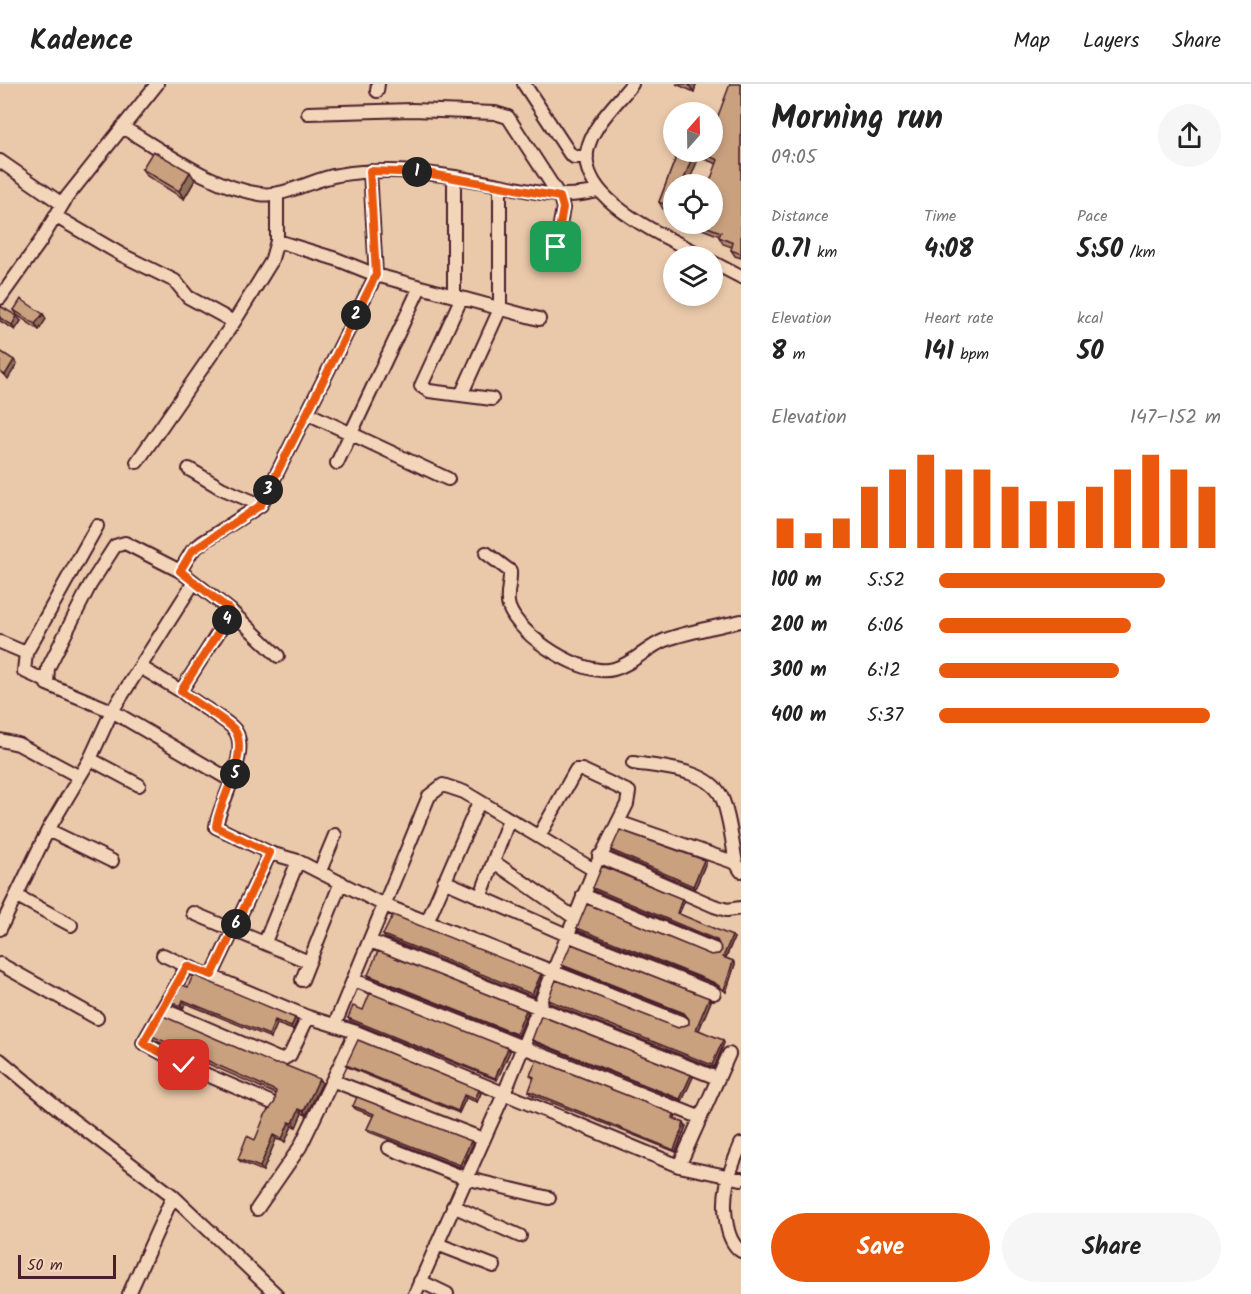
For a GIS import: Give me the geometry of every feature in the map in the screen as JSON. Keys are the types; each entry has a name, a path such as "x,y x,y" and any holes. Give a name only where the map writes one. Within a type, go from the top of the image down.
{"street":[{"path":"0,298 62,204 157,84"},
{"path":"524,84 570,154 574,157 587,158"},
{"path":"632,84 594,134 587,158 588,174 598,191 624,211 685,246"},
{"path":"308,113 412,110 508,117 560,197 563,208 556,247"},
{"path":"122,127 208,177 235,189 261,195 278,195 297,186 338,175 370,171 426,173 560,197 598,191"},
{"path":"0,161 62,204"},
{"path":"180,571 192,551 261,505 376,275 370,171"},
{"path":"454,177 458,297 421,386 429,391 462,393 492,399"},
{"path":"462,393 500,309 500,185"},
{"path":"137,462 234,322 271,262 277,241 278,195"},
{"path":"55,216 122,255 175,281 188,297 234,322"},
{"path":"277,241 336,258 376,275 538,319"},
{"path":"723,268 741,278"},
{"path":"337,463 420,287"},
{"path":"307,414 448,479"},
{"path":"189,469 221,488 261,505"},
{"path":"97,526 26,653 24,671 112,711 232,781"},
{"path":"46,681 48,668 90,585 116,546 125,543 180,571 230,610 278,656"},
{"path":"486,553 510,571 508,596 512,614 530,634 579,666 601,671 613,669 665,640 741,621"},
{"path":"0,929 48,830 90,759 112,711 142,668 194,582"},
{"path":"181,691 227,619 230,610"},
{"path":"0,642 26,653"},
{"path":"142,668 181,691 236,732 236,771 216,827 270,853 298,861 320,871 384,905 428,920 683,1023"},
{"path":"0,740 18,744 78,776"},
{"path":"90,759 139,785"},
{"path":"633,763 704,778 715,787 722,798 739,867"},
{"path":"415,1294 504,1094 520,1048 599,856 629,798 628,791 579,769 574,773 539,836"},
{"path":"335,1024 429,796 435,789 443,785 453,787 594,870"},
{"path":"428,920 479,802"},
{"path":"480,898 509,819"},
{"path":"618,822 739,867"},
{"path":"48,830 112,861"},
{"path":"320,871 335,835"},
{"path":"212,975 270,853"},
{"path":"599,856 720,908 737,911 741,908"},
{"path":"265,942 298,861"},
{"path":"494,862 575,918"},
{"path":"444,880 567,935 714,993"},
{"path":"302,980 341,882"},
{"path":"583,895 716,950"},
{"path":"17,896 71,925"},
{"path":"193,913 309,962"},
{"path":"370,941 717,1078"},
{"path":"163,955 308,1017 356,1032 679,1166 735,1178"},
{"path":"0,964 97,1018"},
{"path":"187,966 143,1043 184,1065 270,1102"},
{"path":"354,980 520,1048 699,1117"},
{"path":"162,1009 281,1060 290,1055 308,1017"},
{"path":"257,1209 300,1147 356,1032"},
{"path":"679,1166 729,1054"},
{"path":"0,1060 62,1112 173,1196 276,1294"},
{"path":"333,1081 483,1138"},
{"path":"741,1144 735,1178 725,1200 729,1237 735,1248 741,1251"},
{"path":"389,1148 465,1178 549,1198"},
{"path":"129,1294 173,1196"},
{"path":"453,1206 520,1236"},
{"path":"437,1244 494,1266"},
{"path":"420,1281 447,1294"}],"building":[{"path":"730,84 741,84 741,254 731,250 733,243 719,237 723,234 723,174 713,174 717,162 723,162 723,103"},
{"path":"153,151 190,172 179,191 142,169"},
{"path":"674,162 690,162 686,174 670,174"},
{"path":"663,191 663,204 659,202"},
{"path":"21,299 43,314 35,324 14,310"},
{"path":"0,306 17,316 12,325 0,318"},
{"path":"0,351 14,360 5,375 0,372"},
{"path":"620,830 704,860 693,886 611,850"},
{"path":"602,866 682,899 677,913 732,936 723,957 733,961 724,990 715,983 577,928 587,904 711,955 719,954 722,950 717,940 593,888"},
{"path":"393,915 541,974 532,994 383,935"},
{"path":"571,944 709,998 696,1029 723,1040 712,1065 548,1000 556,980 678,1028 689,1024 689,1019 684,1013 562,965"},
{"path":"378,951 526,1010 516,1034 368,975"},
{"path":"193,975 295,1018 291,1027 275,1020 269,1035 183,1000 181,1006 172,1002 182,985 188,987"},
{"path":"370,993 508,1048 495,1078 348,1018 353,1006 363,1010"},
{"path":"163,1016 275,1064 282,1064 319,1079 304,1111 299,1109 293,1123 289,1122 282,1139 273,1135 260,1167 238,1159 247,1136 255,1140 265,1115 275,1102 276,1091 152,1036"},
{"path":"541,1016 691,1075 680,1099 532,1040"},
{"path":"358,1040 479,1090 475,1099 464,1095 458,1111 346,1065"},
{"path":"537,1060 674,1114 673,1118 684,1123 674,1150 529,1091 534,1077 530,1075"},
{"path":"357,1097 471,1141 460,1165 367,1129 374,1114 353,1106"}],"route":[{"path":"184,1065 143,1043 187,966 212,975 270,853 233,838 216,827 216,821 236,771 238,743 236,732 181,691 229,616 230,610 180,571 192,551 203,542 261,505 376,275 370,171 426,173 560,197 563,208 562,221 556,247"}]}
